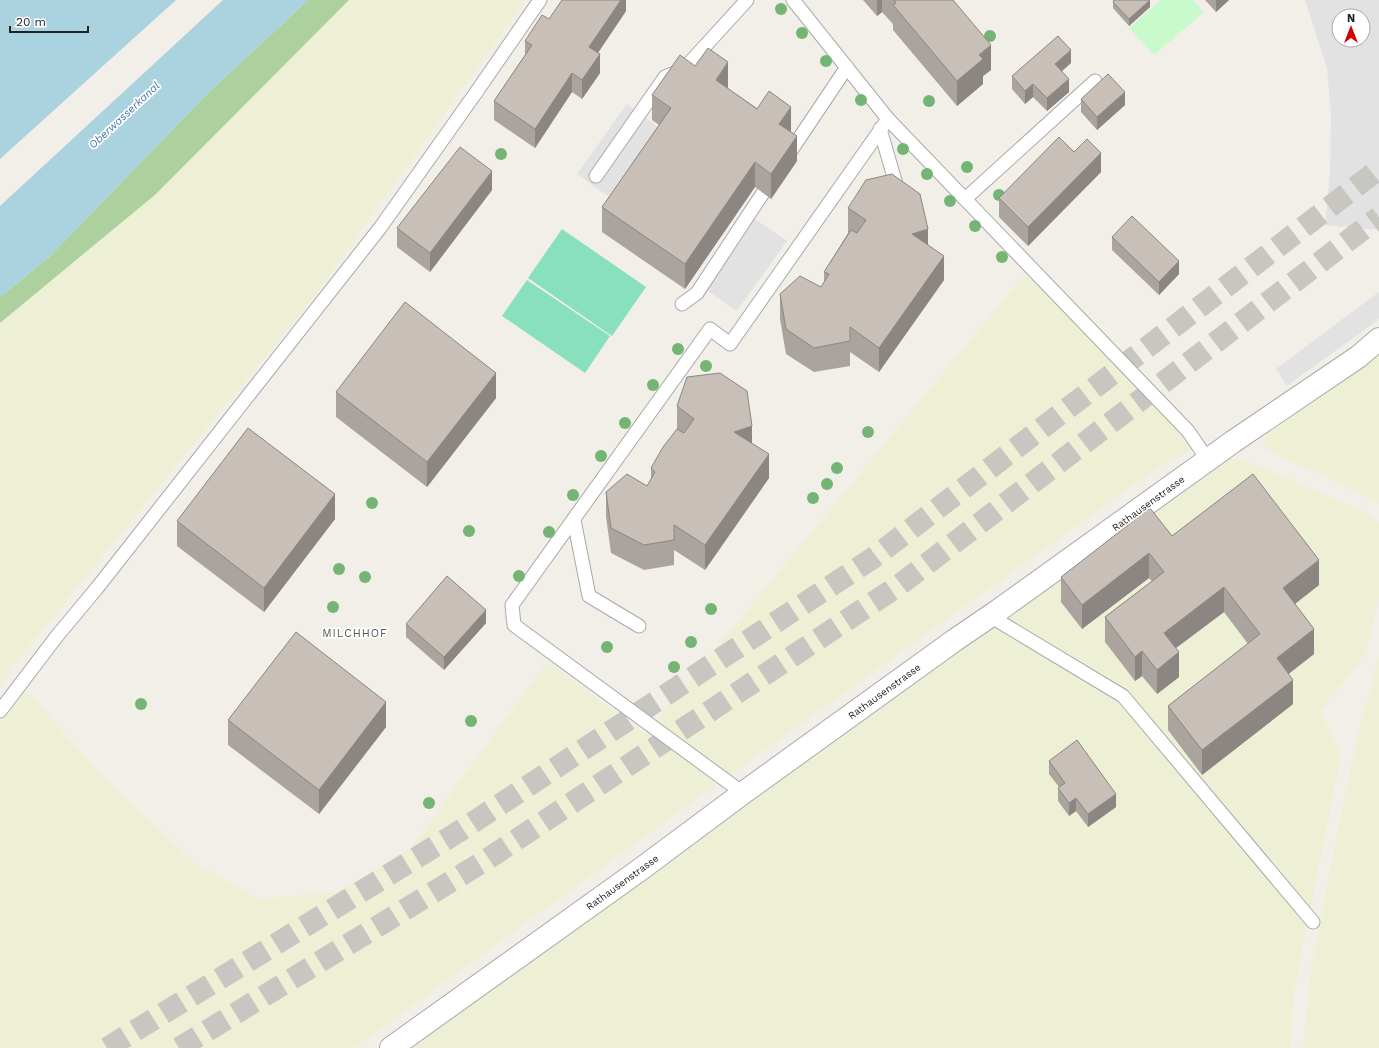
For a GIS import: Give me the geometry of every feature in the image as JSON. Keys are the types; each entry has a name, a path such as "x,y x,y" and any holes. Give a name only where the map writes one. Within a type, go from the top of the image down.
{"street":[{"name":"Rathausenstrasse","path":"391,1048 641,869 743,793 955,640 1208,460 1358,357 1379,338"}],"lane":[{"path":"0,711 57,636 380,228 540,0"},
{"path":"596,176 665,77 684,69 748,0"},
{"path":"793,0 847,67 884,124 965,199 1188,431 1208,460"},
{"path":"788,155 847,67"},
{"path":"965,199 1095,81"},
{"path":"884,124 898,192"},
{"path":"743,793 514,625 512,605 710,329 730,344 884,124"},
{"path":"682,304 697,293 763,193"},
{"path":"574,520 589,596 639,626"},
{"path":"990,616 1123,696 1313,922"}],"green space":[{"path":"308,0 349,0 156,194 0,323 0,297 48,258 209,92"},
{"path":"349,0 526,0 313,298 18,660 0,688 0,323 156,194"},
{"path":"1161,0 1193,0 1204,12 1154,55 1129,28"},
{"path":"562,229 646,287 612,336 528,278"},
{"path":"1024,275 1206,443 1160,466 687,806 354,1048 0,1048 0,724 26,690 105,779 195,863 258,899 337,892 410,849 547,662 645,734"},
{"path":"527,280 610,336 585,373 502,316"},
{"path":"1379,348 1379,504 1354,490 1267,450 1264,442 1267,429"},
{"path":"1224,458 1242,459 1346,504 1372,517 1379,523 1379,598 1365,655 1320,711 1336,742 1341,756 1295,986 1290,1048 401,1048"},
{"path":"1379,655 1379,1048 1303,1048 1312,962 1357,738"}],"shaded area":[{"path":"1305,0 1379,0 1379,230 1325,225 1330,172 1331,114 1327,68"},
{"path":"627,104 658,127 608,196 577,174"},
{"path":"755,219 787,241 737,311 705,289"},
{"path":"1379,292 1379,319 1287,386 1276,369"}],"water":[{"path":"0,0 176,0 0,159"},
{"name":"Oberwasserkanal","path":"223,0 308,0 209,92 48,258 0,297 0,206"}],"building":[{"path":"562,0 621,0 589,47 600,54 582,80 572,73 535,129 494,101 532,45 525,41 542,15 549,19"},
{"path":"894,0 953,0 991,45 979,55 983,59 957,81 893,5 896,3"},
{"path":"1114,0 1150,0 1129,19 1113,2"},
{"path":"1058,36 1071,50 1055,64 1069,79 1047,98 1033,84 1025,91 1012,76"},
{"path":"708,48 728,62 716,80 757,109 769,91 791,107 779,124 797,136 771,174 755,162 685,264 602,207 671,108 652,95 680,55 695,66"},
{"path":"1108,74 1125,92 1097,117 1081,99"},
{"path":"1059,137 1074,152 1087,139 1101,153 1028,227 999,198"},
{"path":"460,147 492,171 430,253 397,228"},
{"path":"892,174 920,194 928,229 912,234 944,256 879,348 850,327 850,341 814,348 786,329 780,294 800,276 821,287 829,274 824,272 851,230 857,233 866,220 848,208 866,180"},
{"path":"1132,216 1179,261 1159,282 1112,237"},
{"path":"405,302 496,373 427,462 336,392"},
{"path":"720,373 747,391 752,426 734,432 769,454 705,545 674,525 674,540 644,545 611,528 606,492 627,474 647,486 655,472 651,468 663,447 677,429 684,433 694,419 677,406 687,377"},
{"path":"248,428 335,494 264,588 177,521"},
{"path":"1253,474 1319,560 1283,588 1314,629 1277,658 1293,680 1202,750 1168,706 1260,634 1224,587 1164,633 1179,652 1157,670 1142,651 1135,657 1105,617 1164,572 1149,553 1082,605 1061,577 1150,508 1172,536"},
{"path":"447,576 486,610 444,657 406,624"},
{"path":"296,632 386,702 319,790 228,720"},
{"path":"1077,740 1116,794 1088,814 1076,798 1069,803 1058,788 1065,783 1049,761"}],"tunnel":[{"path":"107,1048 463,829 873,558 1379,169"},
{"path":"179,1048 486,860 898,586 1379,217"}],"district":[{"name":"MILCHHOF","path":"355,633"}]}
